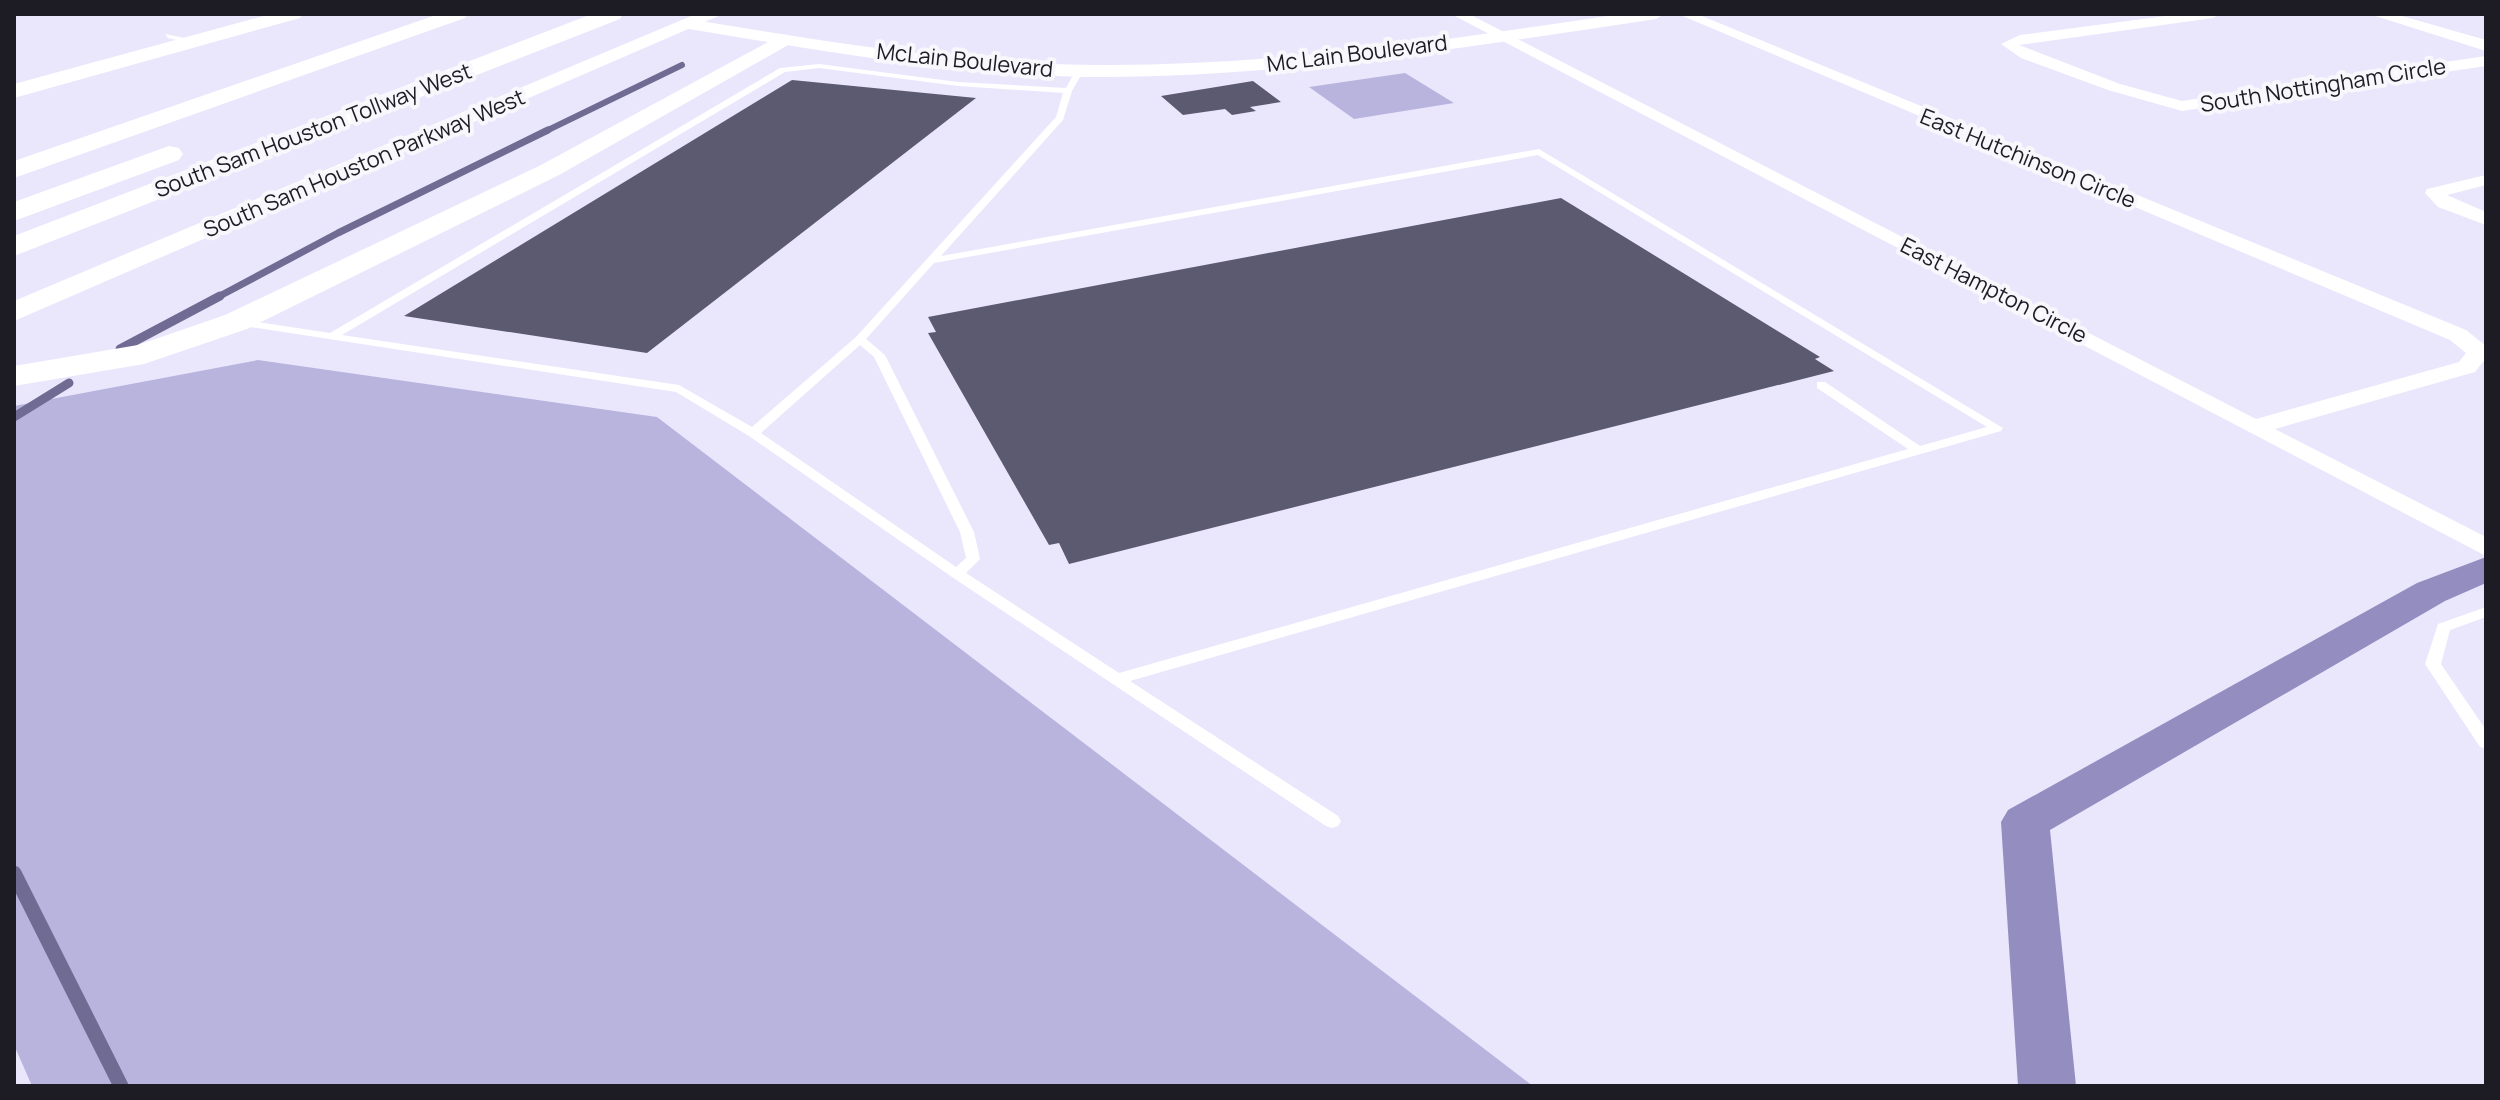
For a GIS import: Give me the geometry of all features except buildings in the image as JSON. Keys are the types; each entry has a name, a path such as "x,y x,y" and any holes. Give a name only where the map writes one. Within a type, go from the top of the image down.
{"highway":[{"name":"South Sam Houston Tollway West","path":"416,64 550,14"},
{"name":"South Sam Houston Tollway West","path":"14,247 612,14"},
{"name":"South Sam Houston Tollway West","path":"14,212 192,146"}],"main road":[{"path":"14,91 293,14"},
{"path":"14,170 458,14"},
{"name":"South Sam Houston Parkway West","path":"14,312 713,14"},
{"path":"14,376 144,354 236,322 550,170 783,40"}],"street":[{"name":"East Hampton Circle","path":"1458,14 2258,426 2486,548"},
{"name":"Mc Lain Boulevard","path":"1242,65 1272,65 1480,25 1567,14"},
{"name":"Mc Lain Boulevard","path":"1354,49 1501,36 1656,14"},
{"name":"East Hutchinson Circle","path":"1685,14 2458,335 2479,352 2467,367 2258,426"},
{"name":"South Nottingham Circle","path":"2213,14 2020,39 2008,44 2026,55 2114,87 2167,104 2189,106 2486,61"},
{"path":"2377,14 2486,46"},
{"path":"2410,14 2486,36"},
{"name":"McLain Boulevard","path":"689,24 783,40 948,61 1080,70 1155,71 1242,65"},
{"path":"2486,180 2434,193 2445,203 2486,219"}],"lane":[{"path":"168,36 194,42"},
{"path":"332,336 783,70 819,66 958,84 1068,91"},
{"path":"753,433 860,339 1060,118 1068,91 1080,70"},
{"path":"930,261 1539,152 1997,428 1117,679"},
{"path":"236,322 679,389 753,433 957,574 1332,821"},
{"path":"860,339 879,355 967,532 973,559 957,574"},
{"path":"1821,385 1918,450"},
{"path":"2486,612 2443,627 2433,664 2486,743"}],"shaded area":[{"path":"1405,73 1454,103 1354,119 1309,87"},
{"path":"258,360 657,417 1533,1086 32,1086 14,1045 14,406"}],"waterway":[{"path":"544,132 682,65"},
{"path":"216,298 338,233 548,130"},
{"path":"120,349 220,296"},
{"path":"14,417 69,383"},
{"path":"2047,1086 2025,822 2431,592 2486,569"},
{"path":"14,873 121,1086"}]}
